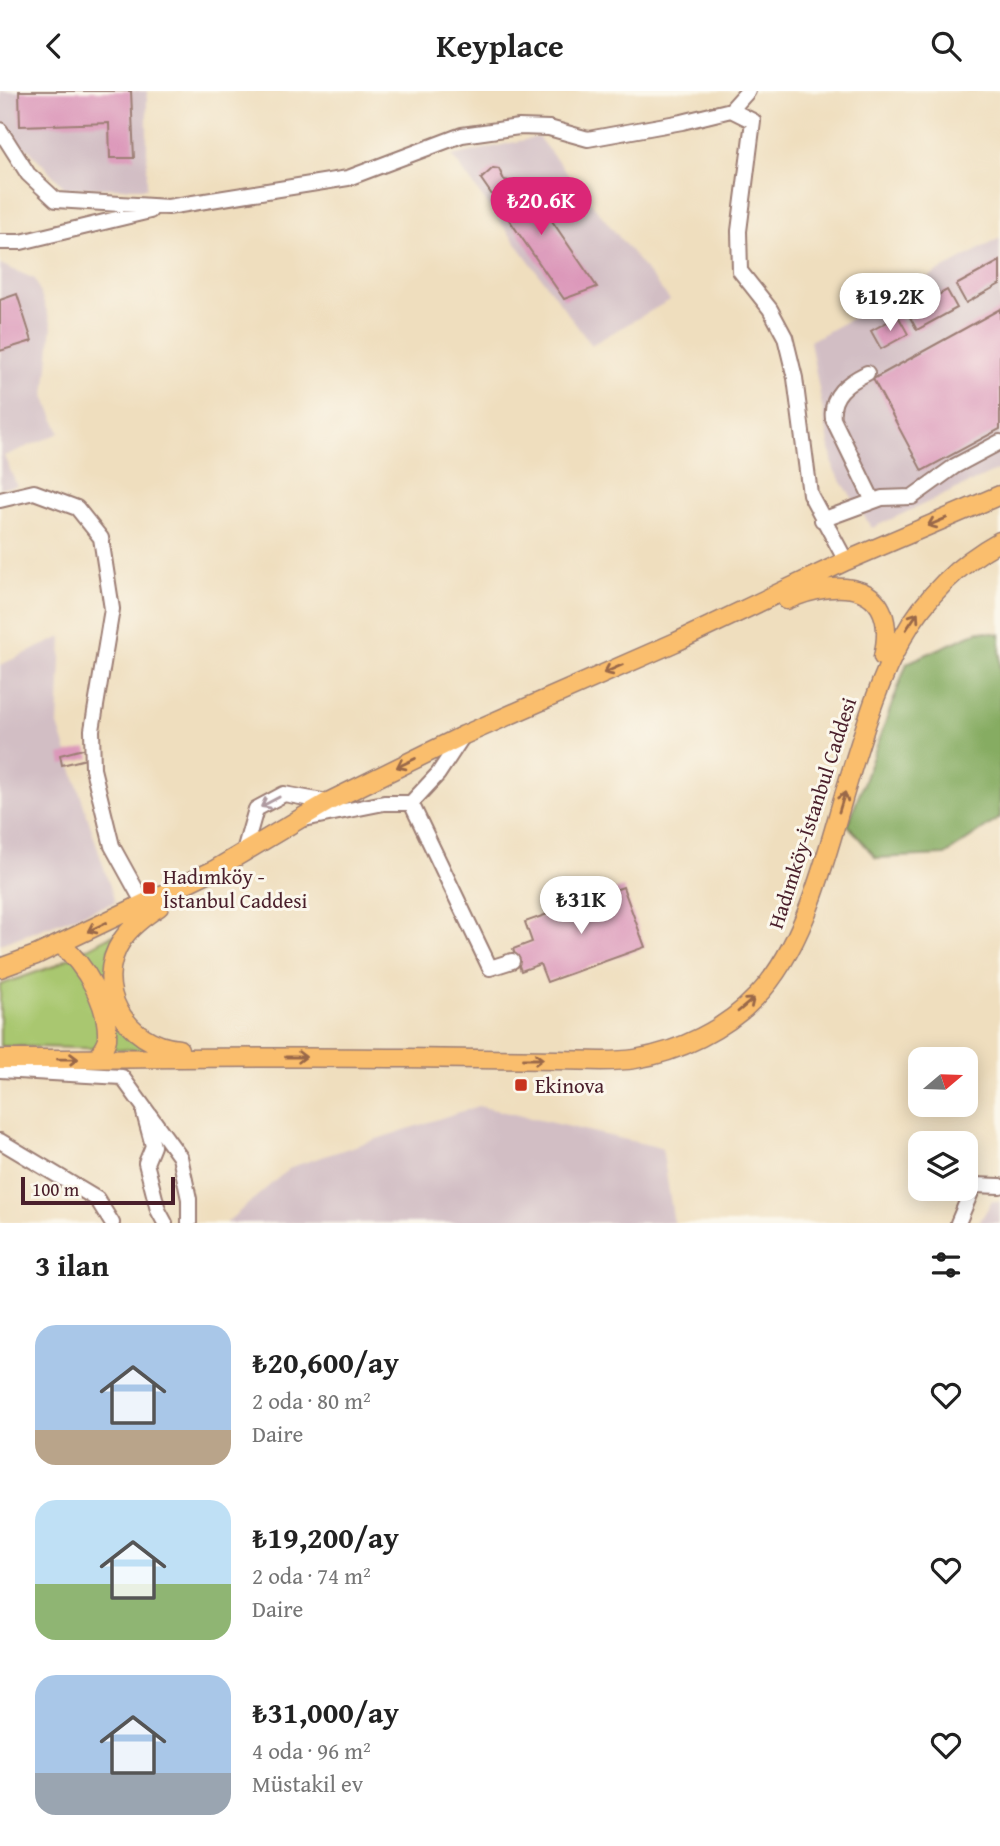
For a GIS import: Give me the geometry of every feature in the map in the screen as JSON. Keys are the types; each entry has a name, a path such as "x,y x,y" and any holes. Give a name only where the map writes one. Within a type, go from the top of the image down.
{"main road":[{"path":"236,1056 163,1048 138,1035 120,1015 111,991 113,959 130,929 214,870 293,822 464,734 676,642 846,561 1000,495"},
{"name":"Hadımköy-İstanbul Caddesi","path":"236,1056 633,1059 657,1054 698,1038 728,1020 756,997 796,938 872,704 895,647 930,594 953,572 1000,541"},
{"path":"676,642 812,591 838,585 851,589 874,601 886,622 887,641 872,704"},
{"path":"0,968 60,944 214,870"},
{"path":"60,944 76,956 90,978 102,1010 107,1041 97,1058"},
{"path":"0,1059 236,1056"}],"street":[{"path":"0,242 22,241 168,207 348,178 462,135 519,127 549,128 588,138 682,122 732,110 748,91"},
{"path":"732,110 753,121 739,231 740,271 770,309 785,337 795,378 810,494 846,561"},
{"path":"0,130 28,174 56,200 168,207"},
{"path":"867,373 842,389 832,411 833,419 873,501"},
{"path":"822,520 873,501 912,497 956,466 1000,442"},
{"path":"0,500 34,492 78,508 101,538 112,609 92,730 93,769 112,846 144,904"},
{"path":"293,822 384,803 411,803 438,773 464,734"},
{"path":"244,851 256,810 285,794 328,802"},
{"path":"411,803 490,968 512,961"},
{"path":"0,1070 122,1077 180,1157 189,1199 189,1223"},
{"path":"142,1105 165,1198 168,1223"},
{"path":"0,1141 97,1199 112,1223"},
{"path":"153,1146 146,1163 158,1210 168,1223"},
{"path":"958,1223 974,1185 1000,1186"}],"shaded area":[{"path":"0,91 147,91 147,188 65,188 28,149 0,136"},
{"path":"538,137 670,300 591,345 452,156"},
{"path":"1000,238 1000,469 872,528 834,470 810,341"},
{"path":"0,264 35,279 52,325 45,396 60,433 4,456 17,486 0,488"},
{"path":"62,637 58,725 115,902 0,944 0,665"},
{"path":"478,1106 662,1148 674,1223 226,1223 291,1167"},
{"path":"992,1201 1000,1202 1000,1223 979,1223"}],"green space":[{"path":"979,631 1000,634 1000,818 945,855 876,858 848,825 907,663"},
{"path":"120,931 109,950 128,1035 150,1050 0,1046 0,985 54,966"}],"building":[{"path":"19,91 131,91 134,158 110,158 109,123 20,126"},
{"path":"493,168 499,169 504,180 510,181 510,189 518,198 531,190 597,287 564,299 481,179"},
{"path":"1000,261 1000,284 966,303 956,285"},
{"path":"947,290 957,308 917,330 907,312"},
{"path":"17,294 32,341 0,351 0,300"},
{"path":"1000,309 1000,429 922,471 873,379"},
{"path":"898,316 908,334 881,349 871,331"},
{"path":"87,748 90,758 62,765 60,755"},
{"path":"623,887 645,947 547,982 540,964 521,971 513,949 532,942 525,922"}],"place":[{"name":"Hadımköy - İstanbul Caddesi","path":"149,888"},
{"name":"Ekinova","path":"521,1085"}]}
